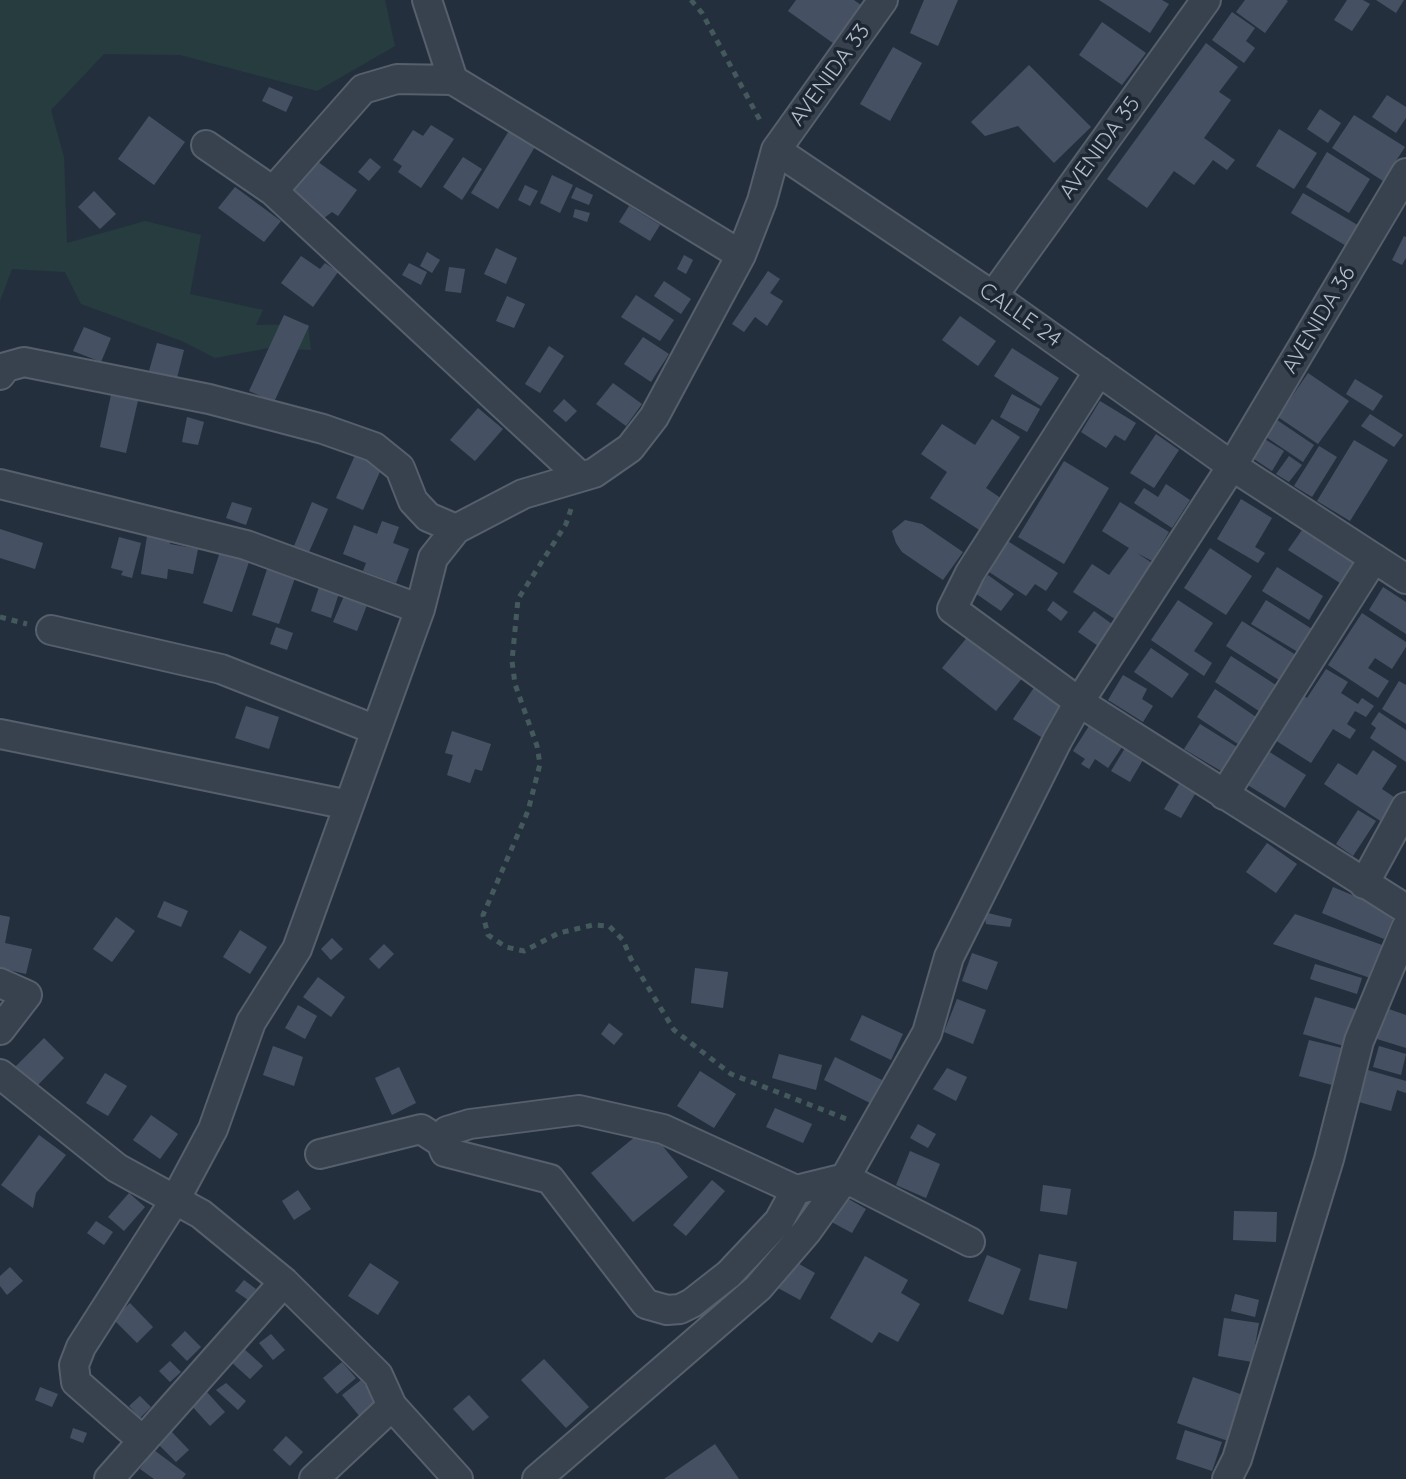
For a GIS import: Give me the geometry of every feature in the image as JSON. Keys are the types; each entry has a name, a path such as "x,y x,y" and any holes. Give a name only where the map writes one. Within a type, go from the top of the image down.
{"street":[{"path":"427,0 453,80"},
{"name":"AVENIDA 33","path":"776,150 883,0"},
{"name":"AVENIDA 35","path":"993,296 1206,0"},
{"path":"273,191 363,89 397,79 453,80 741,255"},
{"path":"206,145 273,191 580,476"},
{"path":"142,1440 76,1382 74,1365 81,1347 175,1200 213,1129 251,1022 297,949 420,609 433,558 456,529 523,494 594,473 630,448 654,417 741,255 762,201 776,150"},
{"name":"CALLE 24","path":"776,150 993,296 1232,466 1406,579"},
{"name":"AVENIDA 36","path":"537,1479 758,1288 807,1231 845,1178 927,1033 949,957 1079,702 1232,466 1406,173"},
{"path":"0,375 6,367 24,362 209,399 323,429 374,447 400,468 413,501 428,517 456,529"},
{"path":"1099,371 970,573 952,609 1079,702 1406,909"},
{"path":"0,484 246,545 420,609"},
{"path":"1224,795 1374,558"},
{"path":"51,630 221,669 376,730"},
{"path":"0,734 349,805"},
{"path":"1364,884 1406,807"},
{"path":"1227,1479 1237,1459 1284,1297 1329,1159 1359,1041 1406,928"},
{"path":"0,983 27,995 0,1030"},
{"path":"0,1074 117,1168 201,1214 284,1282 378,1375 392,1406 458,1479"},
{"path":"441,1142 447,1131 470,1124 579,1110 663,1129 796,1190 845,1178 970,1242"},
{"path":"320,1154 421,1129 441,1142 445,1152 550,1179 646,1304 667,1310 680,1309 692,1303 729,1274 779,1221 796,1190"},
{"path":"109,1479 284,1282"},
{"path":"314,1479 392,1406"}],"path":[{"path":"691,0 702,13 776,150"},
{"path":"580,476 566,524 518,599 512,661 515,684 540,764 528,811 483,915 488,935 506,947 524,951 559,933 593,925 609,926 623,940 674,1030 731,1074 850,1120 878,1124"}],"green space":[{"path":"0,0 385,0 395,46 317,91 180,55 104,54 51,110 64,157 67,243 145,221 201,235 190,294 263,310 256,325 308,324 311,350 268,348 215,358 182,341 81,304 65,272 12,269 0,301"}],"building":[{"path":"796,0 854,0 865,8 837,46 788,11"},
{"path":"924,0 958,0 938,46 910,33"},
{"path":"1099,0 1162,0 1169,4 1150,33"},
{"path":"1245,0 1288,1 1265,33 1236,12"},
{"path":"1347,0 1363,0 1370,4 1352,31 1334,20"},
{"path":"1376,0 1404,0 1396,13"},
{"path":"1232,12 1255,28 1246,41 1255,48 1244,63 1212,40"},
{"path":"1102,22 1146,53 1122,85 1079,55"},
{"path":"1206,43 1238,67 1219,92 1231,100 1204,138 1235,160 1227,170 1213,160 1194,185 1174,171 1147,208 1107,179"},
{"path":"893,47 922,63 890,121 860,104"},
{"path":"1029,65 1091,127 1054,163 1018,126 985,136 971,122"},
{"path":"269,87 293,97 286,112 262,101"},
{"path":"1387,95 1406,107 1406,118 1396,133 1372,117"},
{"path":"1320,109 1341,123 1328,143 1307,129"},
{"path":"1354,115 1405,147 1383,181 1332,148"},
{"path":"149,116 185,142 154,185 118,159"},
{"path":"431,125 454,139 421,188 398,172 402,166 393,160 413,130 423,136"},
{"path":"510,129 536,145 498,209 471,193"},
{"path":"1279,129 1317,153 1294,189 1256,166"},
{"path":"1327,152 1370,179 1349,213 1306,187"},
{"path":"463,157 482,169 462,200 443,187"},
{"path":"370,158 381,167 369,181 358,172"},
{"path":"314,159 357,190 338,216 332,212 324,218 289,192"},
{"path":"552,175 573,185 560,213 540,203"},
{"path":"525,185 538,191 530,206 518,200"},
{"path":"235,187 281,221 264,242 218,208"},
{"path":"576,187 593,195 589,205 571,198"},
{"path":"94,191 116,214 100,229 78,207"},
{"path":"1303,193 1361,227 1348,247 1291,213"},
{"path":"629,206 660,225 650,241 619,222"},
{"path":"575,209 590,213 587,222 573,217"},
{"path":"1404,236 1406,258 1402,265 1392,260"},
{"path":"496,248 517,258 506,284 484,274"},
{"path":"427,252 440,260 432,273 420,266"},
{"path":"684,255 693,260 686,274 677,269"},
{"path":"301,256 320,269 325,263 338,272 313,307 281,283"},
{"path":"409,263 427,272 421,285 402,275"},
{"path":"449,267 465,269 461,293 445,291"},
{"path":"768,271 780,279 770,293 783,301 767,326 755,317 744,332 732,324"},
{"path":"664,281 691,299 681,314 654,296"},
{"path":"636,295 674,320 660,341 621,317"},
{"path":"507,296 525,304 514,328 496,321"},
{"path":"284,315 309,326 274,402 249,391"},
{"path":"960,316 996,341 978,366 942,340"},
{"path":"84,327 111,338 101,362 73,351"},
{"path":"643,337 669,354 651,382 624,364"},
{"path":"157,343 184,350 177,378 149,371"},
{"path":"549,346 564,356 540,393 525,384"},
{"path":"1012,348 1059,378 1041,406 994,376"},
{"path":"1308,373 1349,401 1318,444 1278,417"},
{"path":"1355,379 1383,396 1373,411 1346,394"},
{"path":"613,383 642,404 626,426 596,404"},
{"path":"112,390 139,396 126,453 100,447"},
{"path":"1012,394 1040,409 1027,432 1000,417"},
{"path":"564,399 577,411 566,422 553,411"},
{"path":"1100,401 1136,423 1125,441 1115,435 1106,448 1081,432"},
{"path":"478,408 503,429 475,461 450,440"},
{"path":"1370,414 1403,435 1394,447 1361,426"},
{"path":"187,417 204,422 198,445 182,442"},
{"path":"992,419 1020,437 986,488 1005,501 984,533 930,498 947,472 921,454 942,424 975,445"},
{"path":"1277,420 1314,445 1303,462 1266,437"},
{"path":"1156,434 1179,450 1154,488 1130,473"},
{"path":"1263,438 1284,451 1272,471 1251,457"},
{"path":"1354,440 1388,460 1350,521 1317,501"},
{"path":"1319,446 1337,457 1312,497 1294,486"},
{"path":"356,453 383,465 363,510 336,498"},
{"path":"1289,456 1302,465 1289,482 1276,474"},
{"path":"1064,461 1109,488 1064,564 1018,537"},
{"path":"1166,484 1190,500 1172,528 1134,503 1144,488 1158,497"},
{"path":"1241,499 1272,518 1255,547 1265,553 1258,563 1217,539"},
{"path":"232,502 252,508 246,525 226,518"},
{"path":"312,502 328,509 309,552 294,546"},
{"path":"1120,502 1169,532 1152,561 1137,553 1152,563 1133,590 1136,592 1118,621 1073,592 1092,564 1109,575 1129,548 1102,531"},
{"path":"905,520 922,524 963,552 943,580 902,552 896,543 892,531"},
{"path":"382,521 399,527 393,543 409,549 396,583 363,571 366,563 343,554 354,525 377,534"},
{"path":"0,529 43,543 35,569 0,558"},
{"path":"148,530 172,535 170,544 198,549 193,574 168,569 167,579 141,574"},
{"path":"1302,530 1353,562 1340,583 1288,550"},
{"path":"119,537 141,543 132,578 121,575 123,571 111,568"},
{"path":"1006,540 1058,573 1046,591 1035,584 1026,596 986,570"},
{"path":"1210,548 1252,576 1226,615 1184,588"},
{"path":"220,552 249,562 232,612 203,603"},
{"path":"268,566 296,575 279,624 252,615"},
{"path":"1277,567 1323,596 1309,620 1262,591"},
{"path":"988,575 1014,594 1001,611 975,593"},
{"path":"320,584 340,590 331,618 311,611"},
{"path":"1383,587 1406,602 1406,634 1369,610"},
{"path":"344,596 367,605 357,631 333,622"},
{"path":"1178,600 1213,623 1194,651 1212,663 1204,676 1151,640"},
{"path":"1266,600 1312,629 1298,652 1251,624"},
{"path":"1053,601 1068,612 1061,621 1047,610"},
{"path":"1094,611 1116,627 1101,648 1078,632"},
{"path":"1362,613 1406,642 1392,669 1375,658 1368,668 1389,681 1378,698 1328,665"},
{"path":"1242,621 1299,657 1282,682 1226,646"},
{"path":"276,627 293,633 287,650 270,644"},
{"path":"969,635 1023,677 996,711 942,668"},
{"path":"1151,648 1189,674 1172,698 1134,672"},
{"path":"1231,656 1279,687 1262,713 1215,682"},
{"path":"1326,669 1348,682 1341,693 1358,704 1362,698 1374,706 1366,717 1355,711 1347,724 1356,730 1350,739 1333,729 1311,763 1275,740"},
{"path":"1123,675 1147,689 1142,699 1153,706 1143,722 1108,700"},
{"path":"1399,681 1406,685 1406,724 1382,709"},
{"path":"1035,686 1062,705 1041,737 1013,719"},
{"path":"1215,689 1259,719 1241,746 1197,717"},
{"path":"246,706 279,717 269,749 235,738"},
{"path":"1379,712 1406,730 1406,762 1370,738 1376,728 1371,724"},
{"path":"1200,724 1237,747 1221,771 1184,749"},
{"path":"1089,726 1122,747 1108,768 1095,759 1089,769 1081,764 1085,759 1073,751"},
{"path":"452,731 491,744 482,771 475,769 470,783 447,775 453,755 445,753"},
{"path":"1125,748 1143,760 1130,782 1111,771"},
{"path":"1373,750 1397,766 1382,789 1400,801 1385,824 1324,784 1338,763 1357,775"},
{"path":"1268,751 1306,775 1285,808 1246,784"},
{"path":"1179,784 1195,794 1181,818 1164,809"},
{"path":"1358,810 1376,821 1353,856 1336,844"},
{"path":"1267,843 1297,864 1276,893 1246,872"},
{"path":"1333,887 1395,913 1384,939 1322,913"},
{"path":"164,901 188,911 181,927 157,917"},
{"path":"984,912 1012,919 1010,927 986,924"},
{"path":"1295,914 1385,946 1373,979 1273,944"},
{"path":"0,915 10,917 5,943 32,949 26,974 0,968"},
{"path":"116,917 135,931 112,962 93,949"},
{"path":"240,930 267,947 250,974 223,957"},
{"path":"332,938 343,949 331,960 321,949"},
{"path":"384,944 394,954 379,969 369,959"},
{"path":"972,953 998,962 987,990 962,981"},
{"path":"1315,964 1362,978 1357,994 1310,979"},
{"path":"695,968 728,972 723,1008 691,1003"},
{"path":"318,977 345,997 331,1017 303,997"},
{"path":"1315,997 1355,1009 1344,1046 1303,1034"},
{"path":"957,999 986,1010 973,1044 944,1032"},
{"path":"298,1005 317,1016 305,1039 285,1028"},
{"path":"1386,1008 1406,1015 1406,1048 1377,1039"},
{"path":"862,1015 903,1034 891,1060 850,1040"},
{"path":"609,1023 623,1034 614,1045 601,1034"},
{"path":"44,1038 64,1058 36,1087 15,1067"},
{"path":"1309,1040 1342,1048 1332,1085 1299,1076"},
{"path":"273,1046 303,1057 294,1086 263,1075"},
{"path":"1379,1046 1406,1054 1401,1075 1373,1067"},
{"path":"779,1054 822,1065 816,1090 772,1078"},
{"path":"835,1057 882,1080 870,1103 824,1080"},
{"path":"399,1067 416,1103 392,1115 375,1078"},
{"path":"947,1068 967,1077 956,1101 933,1089"},
{"path":"1368,1070 1406,1081 1406,1093 1397,1090 1391,1111 1359,1102"},
{"path":"700,1071 736,1094 714,1128 677,1106"},
{"path":"105,1073 127,1086 108,1116 86,1103"},
{"path":"775,1108 812,1124 803,1143 766,1127"},
{"path":"151,1115 178,1134 160,1159 133,1140"},
{"path":"918,1124 936,1134 928,1148 910,1138"},
{"path":"647,1127 688,1177 633,1222 591,1173"},
{"path":"39,1135 66,1155 36,1193 33,1208 1,1185"},
{"path":"910,1151 940,1164 926,1198 896,1185"},
{"path":"712,1180 725,1191 686,1236 673,1225"},
{"path":"1043,1185 1071,1189 1067,1215 1040,1211"},
{"path":"298,1190 311,1209 294,1220 282,1201"},
{"path":"129,1193 145,1207 124,1231 108,1217"},
{"path":"840,1194 866,1209 852,1233 826,1219"},
{"path":"1234,1211 1277,1212 1276,1242 1233,1240"},
{"path":"96,1221 113,1232 104,1245 87,1233"},
{"path":"1039,1254 1077,1262 1067,1309 1029,1300"},
{"path":"987,1255 1021,1269 1003,1315 968,1301"},
{"path":"865,1256 908,1280 901,1293 920,1304 898,1342 879,1332 872,1343 830,1318"},
{"path":"794,1261 815,1273 800,1300 778,1288"},
{"path":"370,1263 399,1282 378,1315 348,1296"},
{"path":"10,1267 23,1281 7,1295 0,1286 0,1276"},
{"path":"244,1280 256,1289 248,1300 235,1291"},
{"path":"1235,1294 1259,1300 1255,1317 1231,1311"},
{"path":"130,1303 153,1327 137,1343 113,1319"},
{"path":"1224,1318 1259,1323 1252,1362 1218,1356"},
{"path":"185,1331 201,1347 187,1361 171,1345"},
{"path":"271,1334 285,1350 273,1360 259,1343"},
{"path":"242,1347 263,1366 250,1379 230,1361"},
{"path":"544,1359 589,1407 566,1428 521,1380"},
{"path":"170,1361 181,1372 170,1382 159,1371"},
{"path":"342,1362 356,1378 337,1394 323,1378"},
{"path":"1193,1377 1243,1395 1228,1441 1177,1423"},
{"path":"361,1380 380,1403 361,1418 342,1395"},
{"path":"226,1383 246,1401 238,1410 216,1390"},
{"path":"40,1387 58,1394 52,1407 35,1400"},
{"path":"205,1390 225,1412 210,1426 190,1404"},
{"path":"469,1395 489,1417 473,1431 453,1409"},
{"path":"140,1396 151,1407 140,1418 129,1406"},
{"path":"73,1428 87,1433 83,1443 70,1438"},
{"path":"1185,1430 1222,1442 1212,1471 1176,1459"},
{"path":"171,1431 189,1450 176,1462 158,1444"},
{"path":"286,1436 303,1452 290,1466 273,1450"},
{"path":"715,1444 739,1479 664,1479"},
{"path":"154,1450 186,1474 182,1479 154,1479 140,1469"}]}
